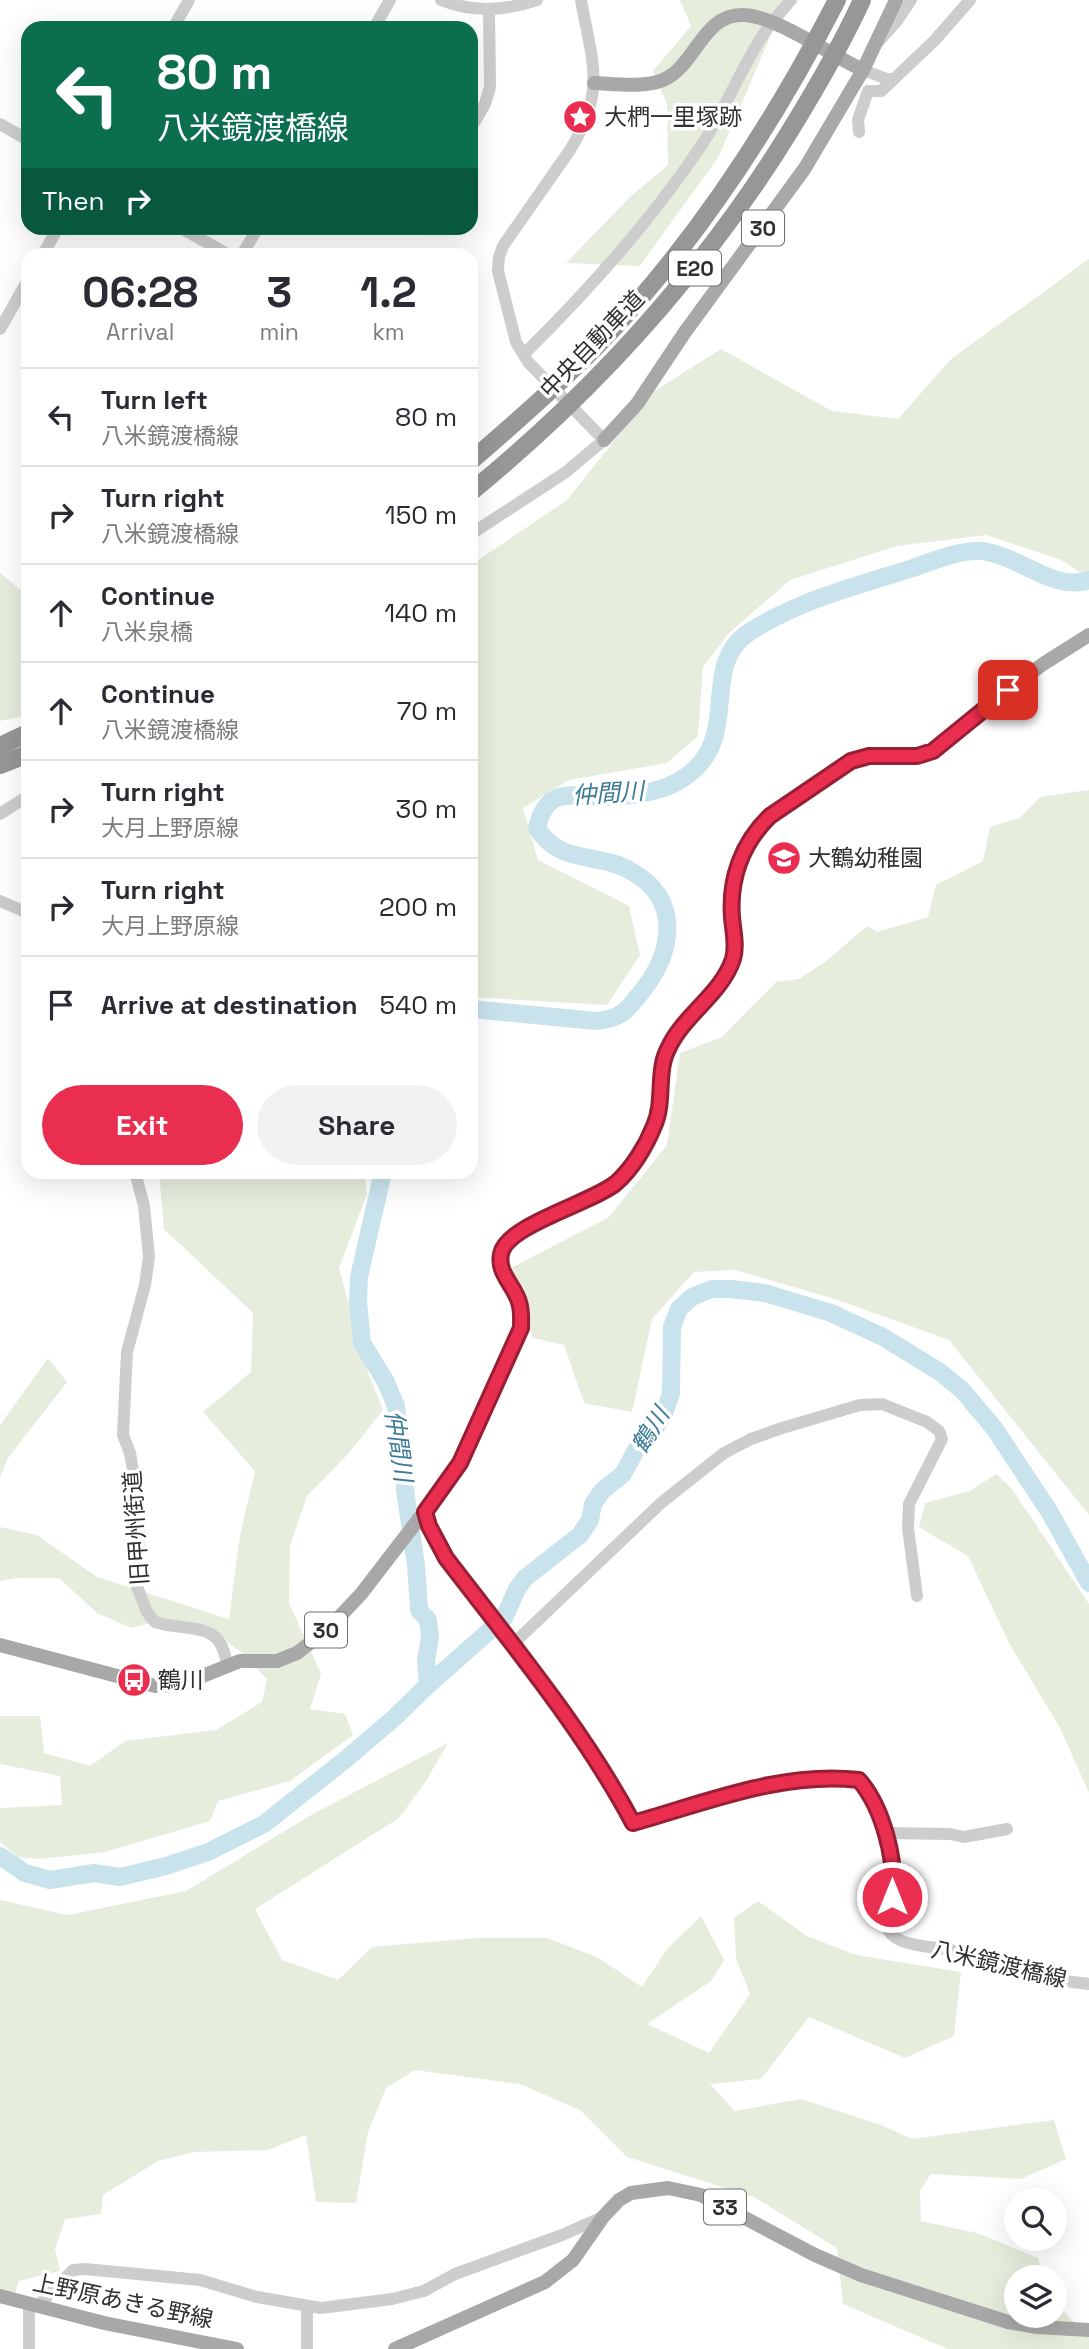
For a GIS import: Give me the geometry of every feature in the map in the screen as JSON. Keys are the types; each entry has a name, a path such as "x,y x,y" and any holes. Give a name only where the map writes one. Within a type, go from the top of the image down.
{"highway":[{"name":"中央自動車道","path":"478,455 569,373 606,336 669,264 702,222 755,145 792,85 837,0"},
{"name":"中央自動車道","path":"478,486 582,392 654,317 687,278 741,207 783,143 831,61 862,0"},
{"path":"0,746 21,736"},
{"path":"0,765 21,757"}],"main road":[{"name":"30","path":"604,440 644,394 685,332 805,168 875,46 896,0"},
{"path":"594,83 643,84 662,80 680,69 712,26 742,15 772,22 860,69"},
{"name":"30","path":"0,1645 155,1686 180,1685 228,1665 251,1660 277,1661 297,1653 344,1613 423,1516 460,1463 521,1328 520,1304 507,1282 500,1262 504,1245 524,1230 602,1193 616,1183 640,1153 660,1108 666,1051 675,1035 723,978 733,959 735,945 732,888 739,861 758,827 851,761 869,756 917,756 933,751 1032,672 1089,635"},
{"name":"33","path":"395,2349 545,2282 573,2260 603,2217 619,2200 631,2193 668,2188 701,2195 815,2255 874,2279 1008,2322 1037,2327 1089,2330"},
{"name":"上野原あきる野線","path":"0,2297 194,2345 237,2349"}],"street":[{"path":"177,21 189,0"},
{"path":"378,21 390,0"},
{"path":"441,0 461,7 489,10 510,8 537,0"},
{"path":"478,529 566,472 604,440 526,358 516,342 498,271 503,246 579,134 590,107 595,73 580,0"},
{"path":"526,358 604,273 701,146 726,105 761,37 791,0"},
{"path":"875,46 911,0"},
{"path":"859,132 858,120 867,92 881,91 934,41 970,0"},
{"path":"478,116 490,87 489,10"},
{"path":"860,69 894,79"},
{"path":"0,124 21,136"},
{"path":"194,235 217,248"},
{"path":"0,329 21,292"},
{"path":"0,814 21,800"},
{"path":"0,901 21,910"},
{"name":"旧甲州街道","path":"137,1179 144,1206 149,1257 145,1285 127,1352 123,1436 136,1478 140,1519 134,1579 147,1612 155,1622 202,1629 215,1636 225,1650 228,1665"},
{"path":"423,1516 446,1558 512,1645 661,1503 724,1453 751,1439 782,1428 860,1405 883,1404 916,1417 939,1431 942,1439 909,1504 908,1528 918,1596"},
{"name":"八米鏡渡橋線","path":"512,1645 606,1775 633,1823 735,1793 782,1784 859,1780 867,1790 886,1833 895,1877 886,1914 887,1927 891,1934 913,1944 940,1947 1049,1978 1089,1984"},
{"path":"886,1833 950,1834 964,1837 1007,1829"},
{"path":"29,2349 34,2305 73,2270 200,2280 257,2297 321,2308 392,2300 424,2291 455,2274 603,2217"},
{"path":"307,2306 307,2349"}],"green space":[{"path":"680,0 786,0 719,156 640,266 566,263 630,197 668,165 667,104 653,71 691,26"},
{"path":"1089,259 1089,578 1061,560 986,535 897,546 790,580 729,633 703,667 698,736 667,763 569,780 523,808 538,860 629,906 640,955 607,1005 478,997 478,560 567,500 653,392 721,349 832,411 898,419 951,359"},
{"path":"0,573 21,590 21,716 0,721"},
{"path":"1089,790 1089,1515 949,1340 838,1300 735,1270 694,1272 652,1319 632,1412 584,1403 564,1345 533,1338 511,1268 609,1217 667,1145 680,1053 722,1037 776,982 799,979 825,962 867,926 877,932 928,917 936,885 983,861 990,827 1020,818 1040,797"},
{"path":"160,1179 365,1179 367,1194 339,1268 367,1370 383,1410 348,1454 307,1496 290,1546 289,1603 321,1674 310,1709 345,1714 353,1735 290,1781 218,1801 210,1821 105,1852 39,1859 18,1857 0,1842 0,1808 62,1805 60,1776 0,1764 0,1716 40,1716 44,1753 90,1766 125,1741 216,1730 262,1702 267,1679 242,1653 220,1637 160,1620 132,1628 97,1613 59,1578 0,1581 0,1527 37,1535 97,1577 229,1619 240,1535 255,1471 203,1412 251,1372 253,1313 164,1229"},
{"path":"48,1358 67,1382 8,1458 0,1477 0,1425"},
{"path":"996,1474 1012,1489 1089,1604 1089,1793 1060,1728 1009,1643 968,1556 919,1527 925,1503 970,1491"},
{"path":"448,1743 426,1781 399,1818 255,1909 282,1960 338,1980 372,1947 478,1938 547,1938 597,1957 642,1987 667,1949 701,1916 724,1960 711,1981 647,2024 709,2053 750,1994 736,1959 734,1918 758,1901 807,1936 856,1955 961,1972 954,2036 905,2058 809,2017 761,2079 710,2084 735,2111 801,2099 881,2125 912,2139 1054,2120 1066,2159 1021,2179 931,2174 920,2190 921,2221 977,2233 1004,2244 1004,2251 1021,2251 1038,2258 1040,2265 1004,2265 1004,2328 1067,2328 1067,2315 1089,2338 1089,2349 948,2349 843,2304 837,2248 754,2197 627,2157 580,2110 520,2084 415,2070 386,2088 368,2132 356,2203 316,2202 306,2135 268,2150 194,2152 158,2161 103,2195 101,2214 65,2219 55,2249 60,2271 19,2281 13,2300 0,2296 0,1900 68,1915 186,1891 311,1815"}],"waterway":[{"name":"仲間川","path":"478,1010 596,1021 624,1012 643,990 653,975 666,942 665,910 658,896 631,871 606,861 556,848 537,828 542,814 555,799 573,795 616,797 651,792 675,783 697,767 710,748 717,727 725,664 734,646 751,631 789,610 830,594 963,552 994,554 1063,581 1076,583 1089,580"},
{"name":"仲間川","path":"381,1179 359,1277 358,1301 362,1343 386,1382 396,1406 419,1610 428,1620 430,1637 426,1661 428,1685"},
{"name":"鶴川","path":"0,1856 25,1873 50,1880 94,1873 120,1877 166,1866 208,1852 264,1824 346,1759 504,1618 525,1578 580,1535 590,1520 593,1504 602,1491 623,1474 641,1441 655,1428 664,1414 671,1393 672,1327 679,1309 692,1297 712,1289 765,1293 831,1313 883,1337 940,1372 962,1390 994,1428 1049,1511 1089,1583"}],"place":[{"name":"大椚一里塚跡","path":"580,117"},
{"name":"大鶴幼稚園","path":"784,858"},
{"name":"鶴川","path":"134,1680"}],"route":[{"path":"892,1897 895,1877 886,1833 867,1790 859,1780 822,1779 782,1784 735,1793 633,1823 612,1784 588,1749 439,1548 425,1512 460,1463 521,1328 520,1304 507,1282 500,1262 504,1245 524,1230 602,1193 629,1170 640,1153 660,1108 666,1051 675,1035 718,985 733,959 735,945 732,888 739,861 758,827 837,769 860,757 917,756 933,751 1008,690"}]}
